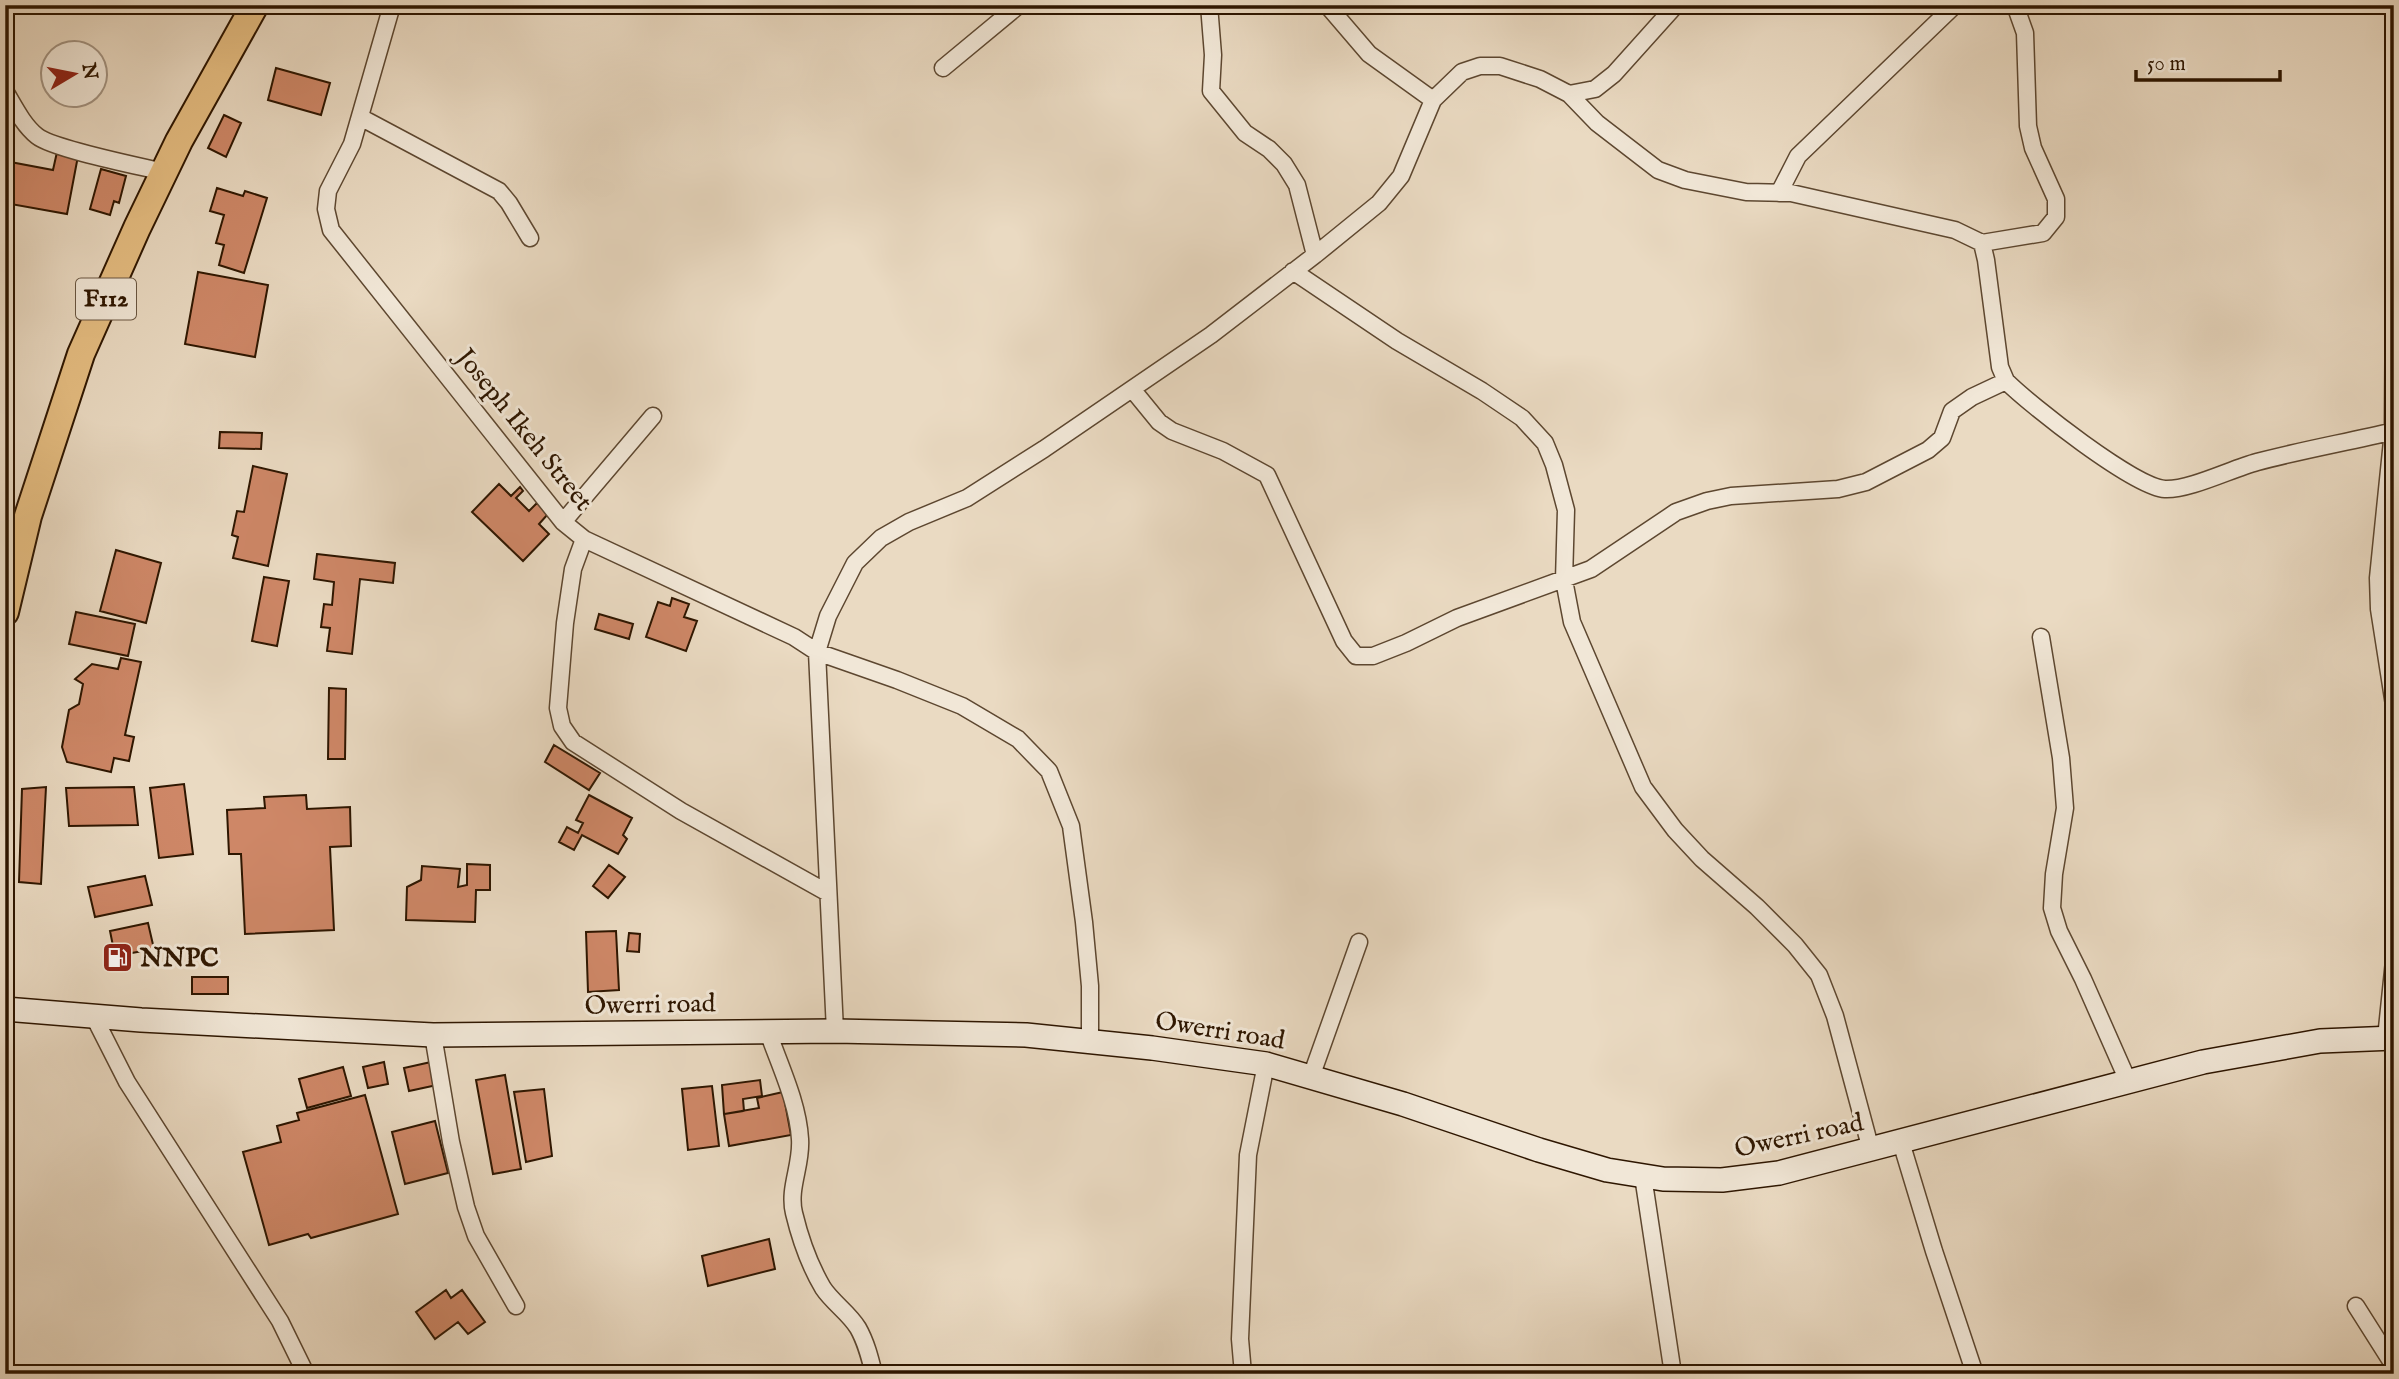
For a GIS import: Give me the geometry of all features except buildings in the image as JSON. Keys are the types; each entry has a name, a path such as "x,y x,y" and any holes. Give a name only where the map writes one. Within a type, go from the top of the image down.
{"main road":[{"name":"F112","path":"5,612 28,516 81,354 164,172 255,5"},
{"name":"Owerri road","path":"5,1009 94,1017 433,1035 835,1031 1026,1035 1090,1041 1266,1064 1402,1104 1607,1170 1662,1179 1722,1180 1779,1173 2128,1081 2255,1051 2320,1041 2390,1038"}],"street":[{"path":"392,5 360,117 499,191 530,238"},
{"path":"943,68 1019,5"},
{"path":"1209,5 1213,55 1211,91 1245,133 1269,149 1284,164 1297,185 1315,255"},
{"path":"1327,5 1369,54 1433,100"},
{"path":"1569,94 1595,89 1614,74 1676,5"},
{"path":"1779,193 1798,156 1955,5"},
{"path":"835,1031 817,652 828,617 855,563 881,538 909,522 967,498 1044,449 1211,335 1315,255 1379,203 1401,176 1433,100 1462,72 1480,66 1500,66 1527,74 1569,94 1597,123 1658,170 1685,180 1746,192 1791,193 1955,230 1982,243 2043,233 2056,218 2056,199 2033,148 2028,126 2025,33 2015,5"},
{"path":"5,91 20,117 38,137 164,172"},
{"name":"Joseph Ikeh Street","path":"360,117 352,144 328,191 326,209 331,230 563,522 584,539 794,637 817,652 962,706 1018,739 1049,771 1071,826 1089,973 1090,1041"},
{"path":"1982,243 2000,367 2006,381 2116,467 2143,483 2164,489 2198,482 2256,462 2393,431"},
{"path":"1293,271 1396,341 1522,418 1545,443 1566,510 1564,580 1572,622 1643,787 1675,830 1702,859 1756,906 1795,945 1819,975 1835,1016 1871,1150"},
{"path":"2394,292 2393,431 2378,578 2379,609 2394,705"},
{"path":"1132,389 1159,422 1172,431 1223,451 1267,475 1344,641 1356,656 1373,656 1458,618 1591,569 1676,512 1707,501 1731,496 1838,489 1866,482 1928,450 1941,438 1952,411 1972,397 2006,381"},
{"path":"563,522 653,416"},
{"path":"584,539 573,569 565,623 558,708 562,726 573,742 681,811 828,893"},
{"path":"2041,637 2062,758 2065,808 2054,874 2052,908 2059,931 2128,1081"},
{"path":"1311,1077 1359,942"},
{"path":"2390,1038 2394,961"},
{"path":"94,1017 127,1082 280,1321 306,1374"},
{"path":"768,1032 793,1105 800,1136 801,1160 792,1187 793,1210 802,1241 824,1288 858,1328 867,1347 874,1374"},
{"path":"433,1035 451,1142 466,1207 476,1236 516,1306"},
{"path":"1243,1374 1240,1339 1248,1156 1266,1064"},
{"path":"1901,1142 1975,1374"},
{"path":"1643,1176 1673,1374"},
{"path":"2356,1306 2394,1366"}],"place":[{"name":"NNPC","path":"117,958"}]}
